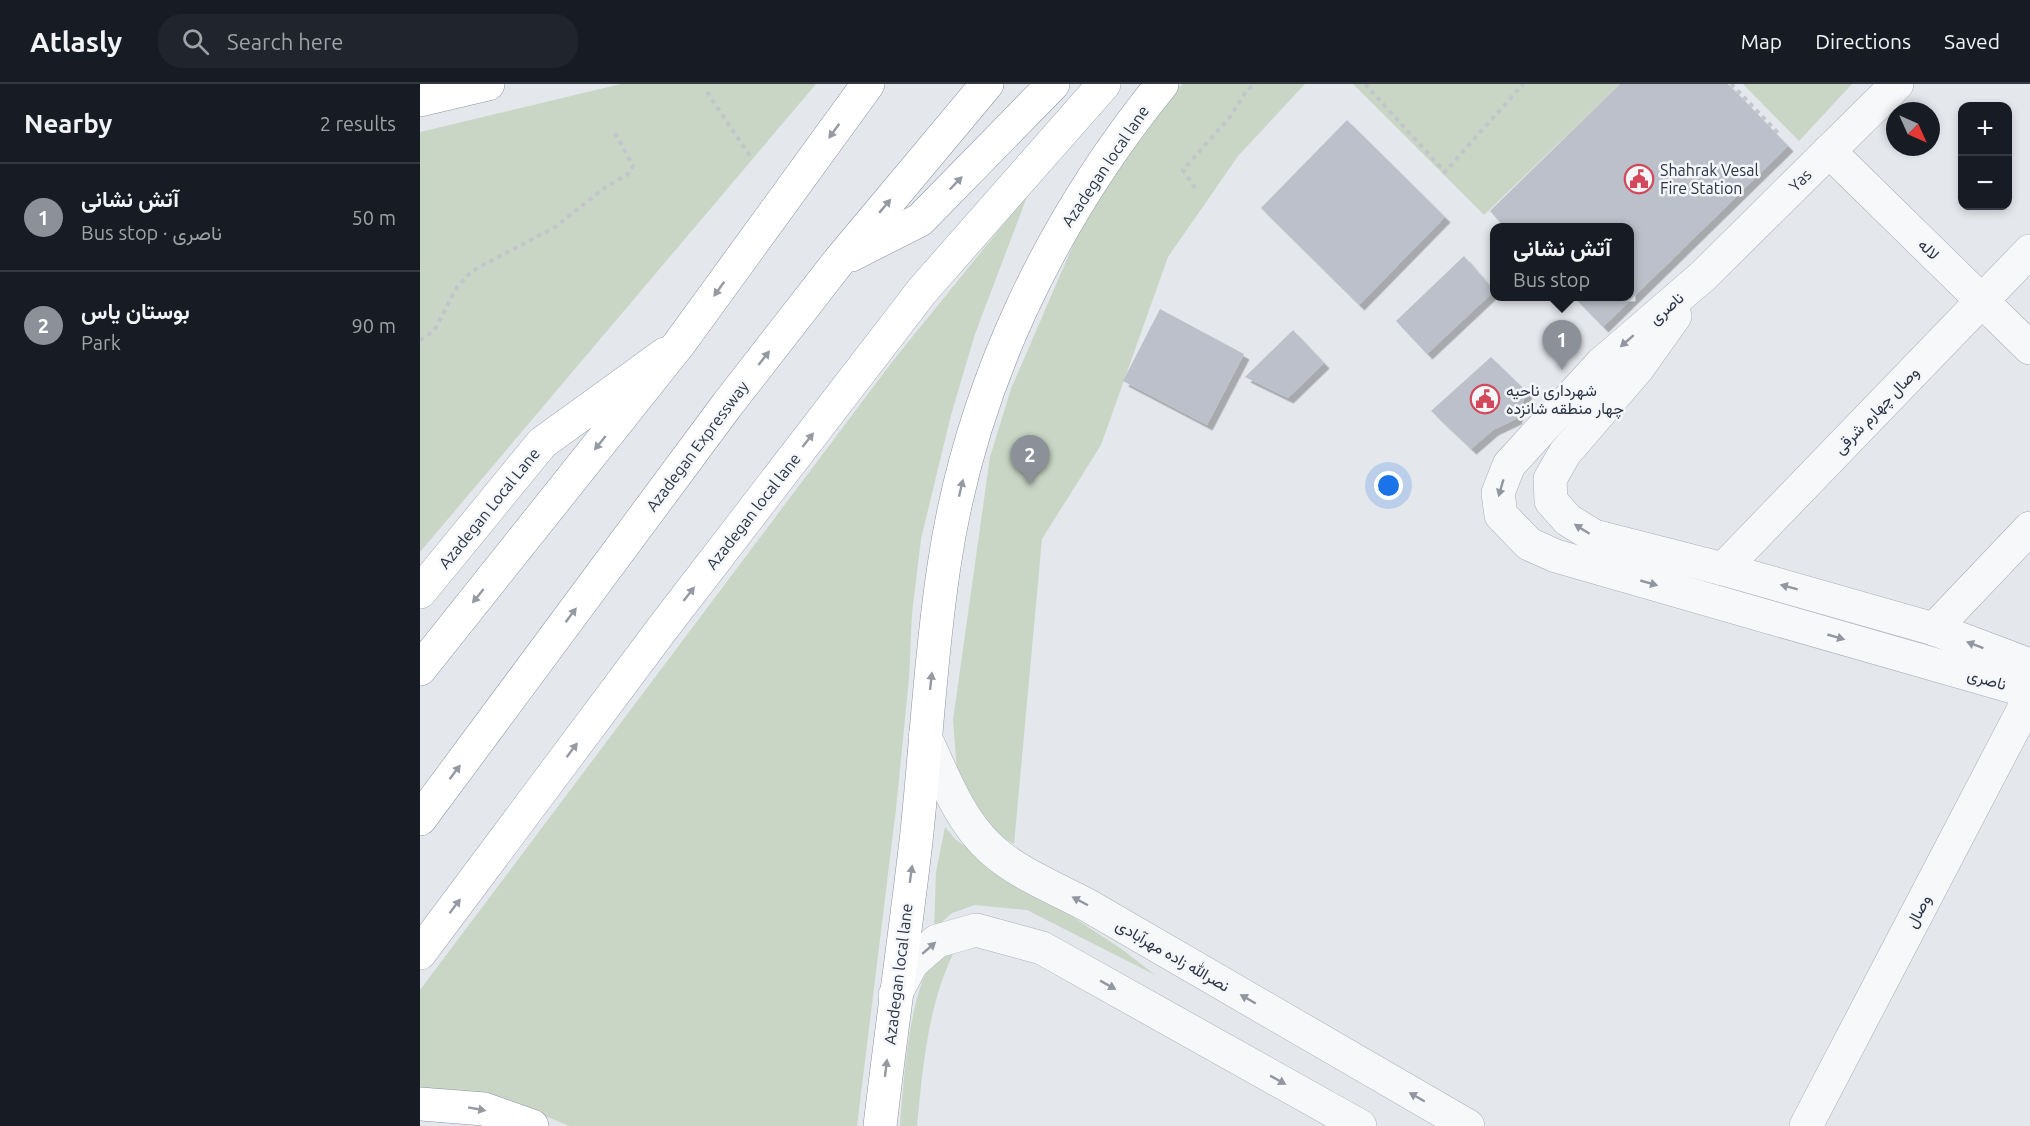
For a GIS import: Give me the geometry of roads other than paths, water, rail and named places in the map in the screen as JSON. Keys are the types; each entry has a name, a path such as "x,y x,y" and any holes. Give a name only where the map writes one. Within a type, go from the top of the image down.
{"main road":[{"path":"420,100 488,84"},
{"path":"420,669 679,344 868,84"},
{"name":"Azadegan Expressway","path":"420,819 727,405 839,261 987,84"},
{"path":"839,261 920,220 1053,84"},
{"name":"Azadegan local lane","path":"420,953 662,629 922,291 1104,84"},
{"name":"Azadegan local lane","path":"880,1126 916,841 944,565 976,421 1011,329 1065,223 1162,84"},
{"name":"Azadegan Local Lane","path":"420,592 542,443 679,344"},
{"path":"420,1104 484,1109 532,1126"}],"street":[{"name":"Yas","path":"1703,276 1897,84"},
{"name":"لاله","path":"1829,151 2030,348"},
{"name":"وصال چهارم شرقی","path":"1723,569 2030,251"},
{"name":"ناصری","path":"1703,276 1638,368 1565,453 1550,479 1551,501 1568,520 1594,536 1723,569 1934,629 2030,665"},
{"name":"ناصری","path":"1703,276 1601,364 1509,465 1498,493 1501,515 1529,544 1557,556 2030,692"},
{"path":"1934,629 2030,528"},
{"name":"وصال","path":"1806,1126 2030,697"},
{"name":"نصرالله زاده مهرآبادی","path":"925,737 957,805 990,848 1033,877 1087,905 1468,1126"},
{"path":"895,995 912,963 937,941 976,930 1042,948 1360,1126"}],"place":[{"name":"Shahrak Vesal Fire Station","path":"1639,179"},
{"name":"آتش نشانی","path":"1562,370"},
{"name":"شهرداری ناحیه چهار منطقه شانزده","path":"1485,399"},
{"name":"بوستان یاس","path":"1030,485"}]}
